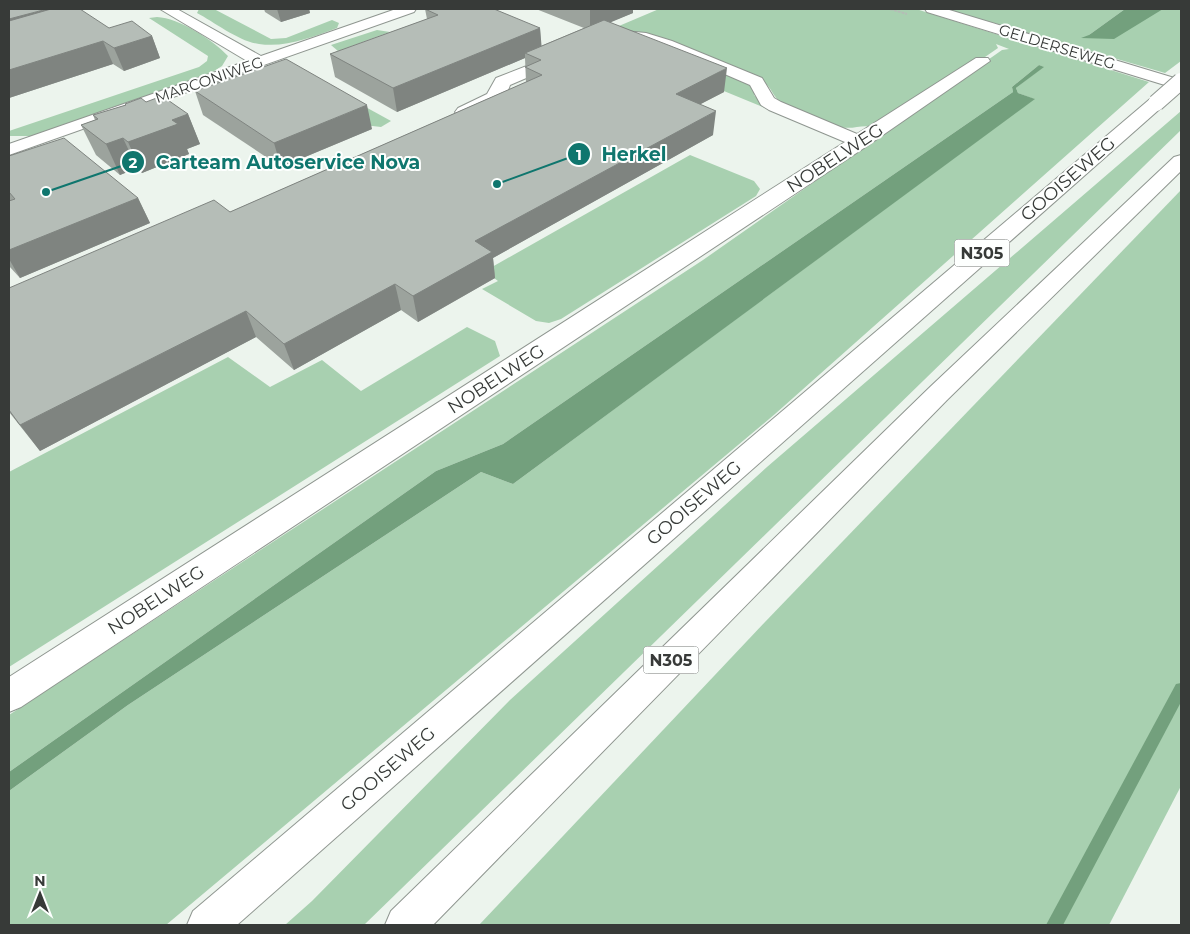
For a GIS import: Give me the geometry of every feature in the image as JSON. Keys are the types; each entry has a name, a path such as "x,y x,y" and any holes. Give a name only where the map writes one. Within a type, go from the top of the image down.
{"main road":[{"path":"167,9 260,62"},
{"name":"MARCONIWEG","path":"9,150 409,9"},
{"name":"GELDERSEWEG","path":"932,9 1181,85"},
{"path":"609,38 627,36 667,44 756,82 768,101 783,111 861,142"},
{"path":"449,118 493,99 501,90 502,82 574,52"},
{"name":"NOBELWEG","path":"9,696 861,142 982,61"},
{"name":"GOOISEWEG","path":"207,925 1181,81"},
{"name":"N305","path":"405,925 938,394 1181,161"}],"shaded area":[{"path":"199,9 214,9 271,39 286,38 332,20 339,23 337,28 299,41 269,45 259,44 244,40 227,31 197,13"},
{"path":"659,9 916,9 1149,82 775,414 166,925 9,925 9,791 128,705 481,472 513,484 1034,99 1018,93 1016,88 1043,67 1039,65 1012,87 1013,92 503,444 436,471 9,772 9,715 703,260 1002,50 1009,49 996,44 998,48 985,57 978,58 872,127 845,128 783,104 775,97 765,83 754,76 600,34"},
{"path":"946,9 1125,9 1089,35 1163,9 1181,9 1181,61 1165,73"},
{"path":"1125,9 1163,9 1114,39 1081,38 1089,35"},
{"path":"157,17 175,21 214,43 228,56 222,66 211,73 31,136 9,136 9,131 199,67 207,61 208,56 149,18"},
{"path":"377,30 390,32 338,51 331,45"},
{"path":"607,43 679,55 748,83 754,88 754,95 765,108"},
{"path":"1039,65 1044,67 1016,88 1018,93 1035,99 513,484 481,472 128,705 9,791 9,772 436,471 503,444 1013,92 1012,87"},
{"path":"322,83 391,121 381,127 364,125"},
{"path":"1181,111 1181,130 364,925 285,925 312,901 510,700 767,467"},
{"path":"690,155 754,181 760,189 756,196 561,319 549,323 536,321 482,289 498,281 485,271"},
{"path":"1181,190 1181,786 1109,925 479,925 765,622"},
{"path":"467,327 495,341 500,356 9,667 9,472 228,357 270,387 322,360 361,391"}],"building":[{"path":"9,9 47,9 9,19"},
{"path":"51,9 80,9 109,28 132,21 152,36 114,48 103,41 9,70 9,21"},
{"path":"425,9 494,9 540,28 393,88 330,54 438,15"},
{"path":"604,20 727,68 676,94 716,111 475,241 492,252 413,296 395,284 284,344 246,311 20,425 9,410 9,288 214,200 230,212 542,75 525,67 541,60 525,53"},
{"path":"286,59 367,105 274,143 195,91"},
{"path":"162,96 188,114 172,120 178,124 128,142 123,138 106,144 81,125 98,119 93,115 126,105 141,98 146,102"},
{"path":"64,138 138,198 9,250 9,201 15,199 9,192 9,156"}],"waterway":[{"path":"1054,925 1181,689"}],"place":[{"name":"Herkel","path":"497,184"},
{"name":"Carteam Autoservice Nova","path":"46,192"}]}
